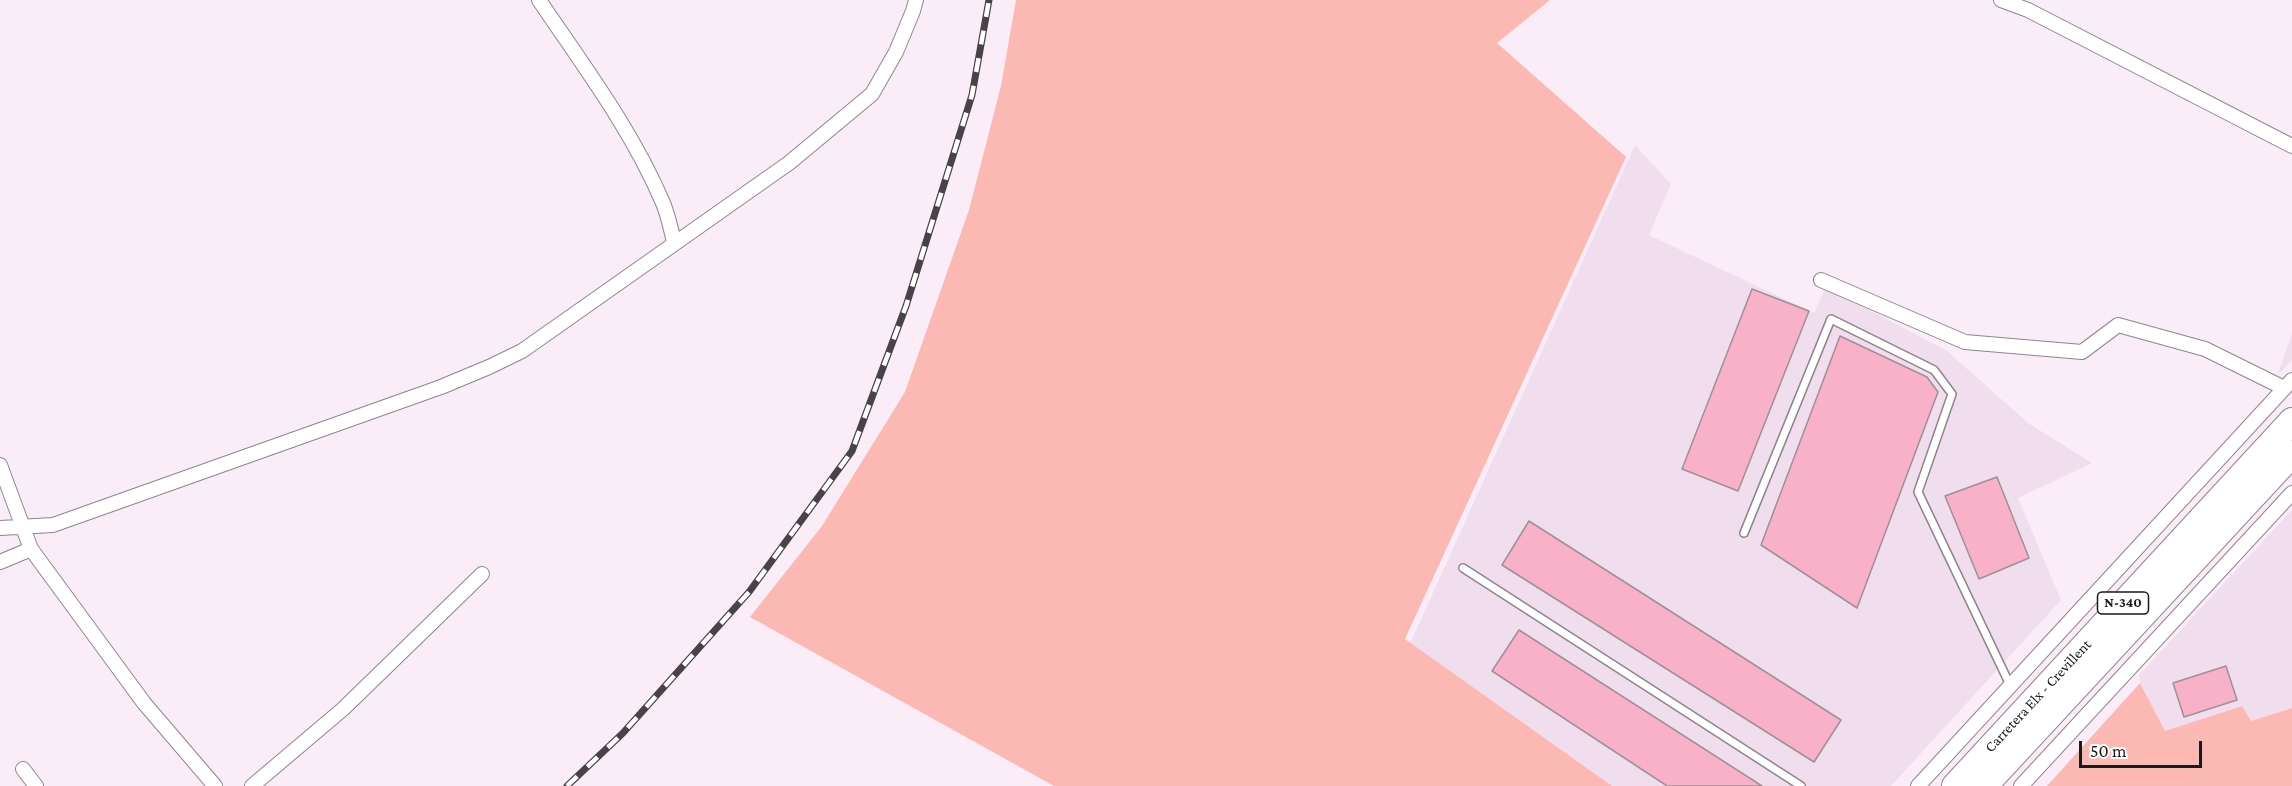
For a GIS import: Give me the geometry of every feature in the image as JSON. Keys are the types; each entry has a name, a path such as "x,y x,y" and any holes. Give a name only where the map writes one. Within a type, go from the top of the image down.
{"highway":[{"name":"Carretera Elx - Crevillent","path":"1955,786 2292,421"},
{"name":"Carretera Elx - Crevillent","path":"1984,786 2292,454"}],"street":[{"path":"539,0 599,87 632,142 663,204 674,242"},
{"path":"0,528 53,525 441,387 489,368 522,351 789,163 872,94 896,52 916,0"},
{"path":"2001,0 2028,10 2292,146"},
{"path":"1821,280 1965,342 2082,352 2118,325 2205,349 2288,384 1918,786"},
{"path":"0,465 32,549 144,703 215,786"},
{"path":"2021,786 2292,493"},
{"path":"0,562 32,549"},
{"path":"252,786 343,709 482,574"},
{"path":"23,769 36,786"}],"lane":[{"path":"1743,533 1831,319 1934,370 1952,394 1918,492 2010,685"},
{"path":"1463,568 1801,786"}],"shaded area":[{"path":"1016,0 1550,0 1497,43 1626,157 1405,639 1612,786 1054,786 750,617 822,526 905,392 969,210 1001,86"},
{"path":"1635,145 1671,184 1649,235 1814,313 1826,287 1947,351 2028,423 2092,463 2018,498 2061,600 1891,786 1320,786 1413,637"},
{"path":"2292,333 2292,360 2277,376"},
{"path":"2292,510 2292,708 2251,721 2242,706 2165,731 2140,683 2139,675"},
{"path":"2140,683 2165,731 2242,706 2251,721 2292,708 2292,786 2047,786"}],"building":[{"path":"1752,289 1809,311 1738,491 1682,469"},
{"path":"1840,336 1927,377 1938,392 1857,608 1761,545"},
{"path":"1997,477 2029,558 1979,579 1945,496"},
{"path":"1529,521 1841,720 1814,762 1502,565"},
{"path":"1519,630 1762,786 1667,786 1492,671"},
{"path":"2226,666 2237,700 2184,717 2173,683"}],"railway":[{"path":"567,786 623,733 749,592 852,451 906,306 972,95 989,0"}]}
